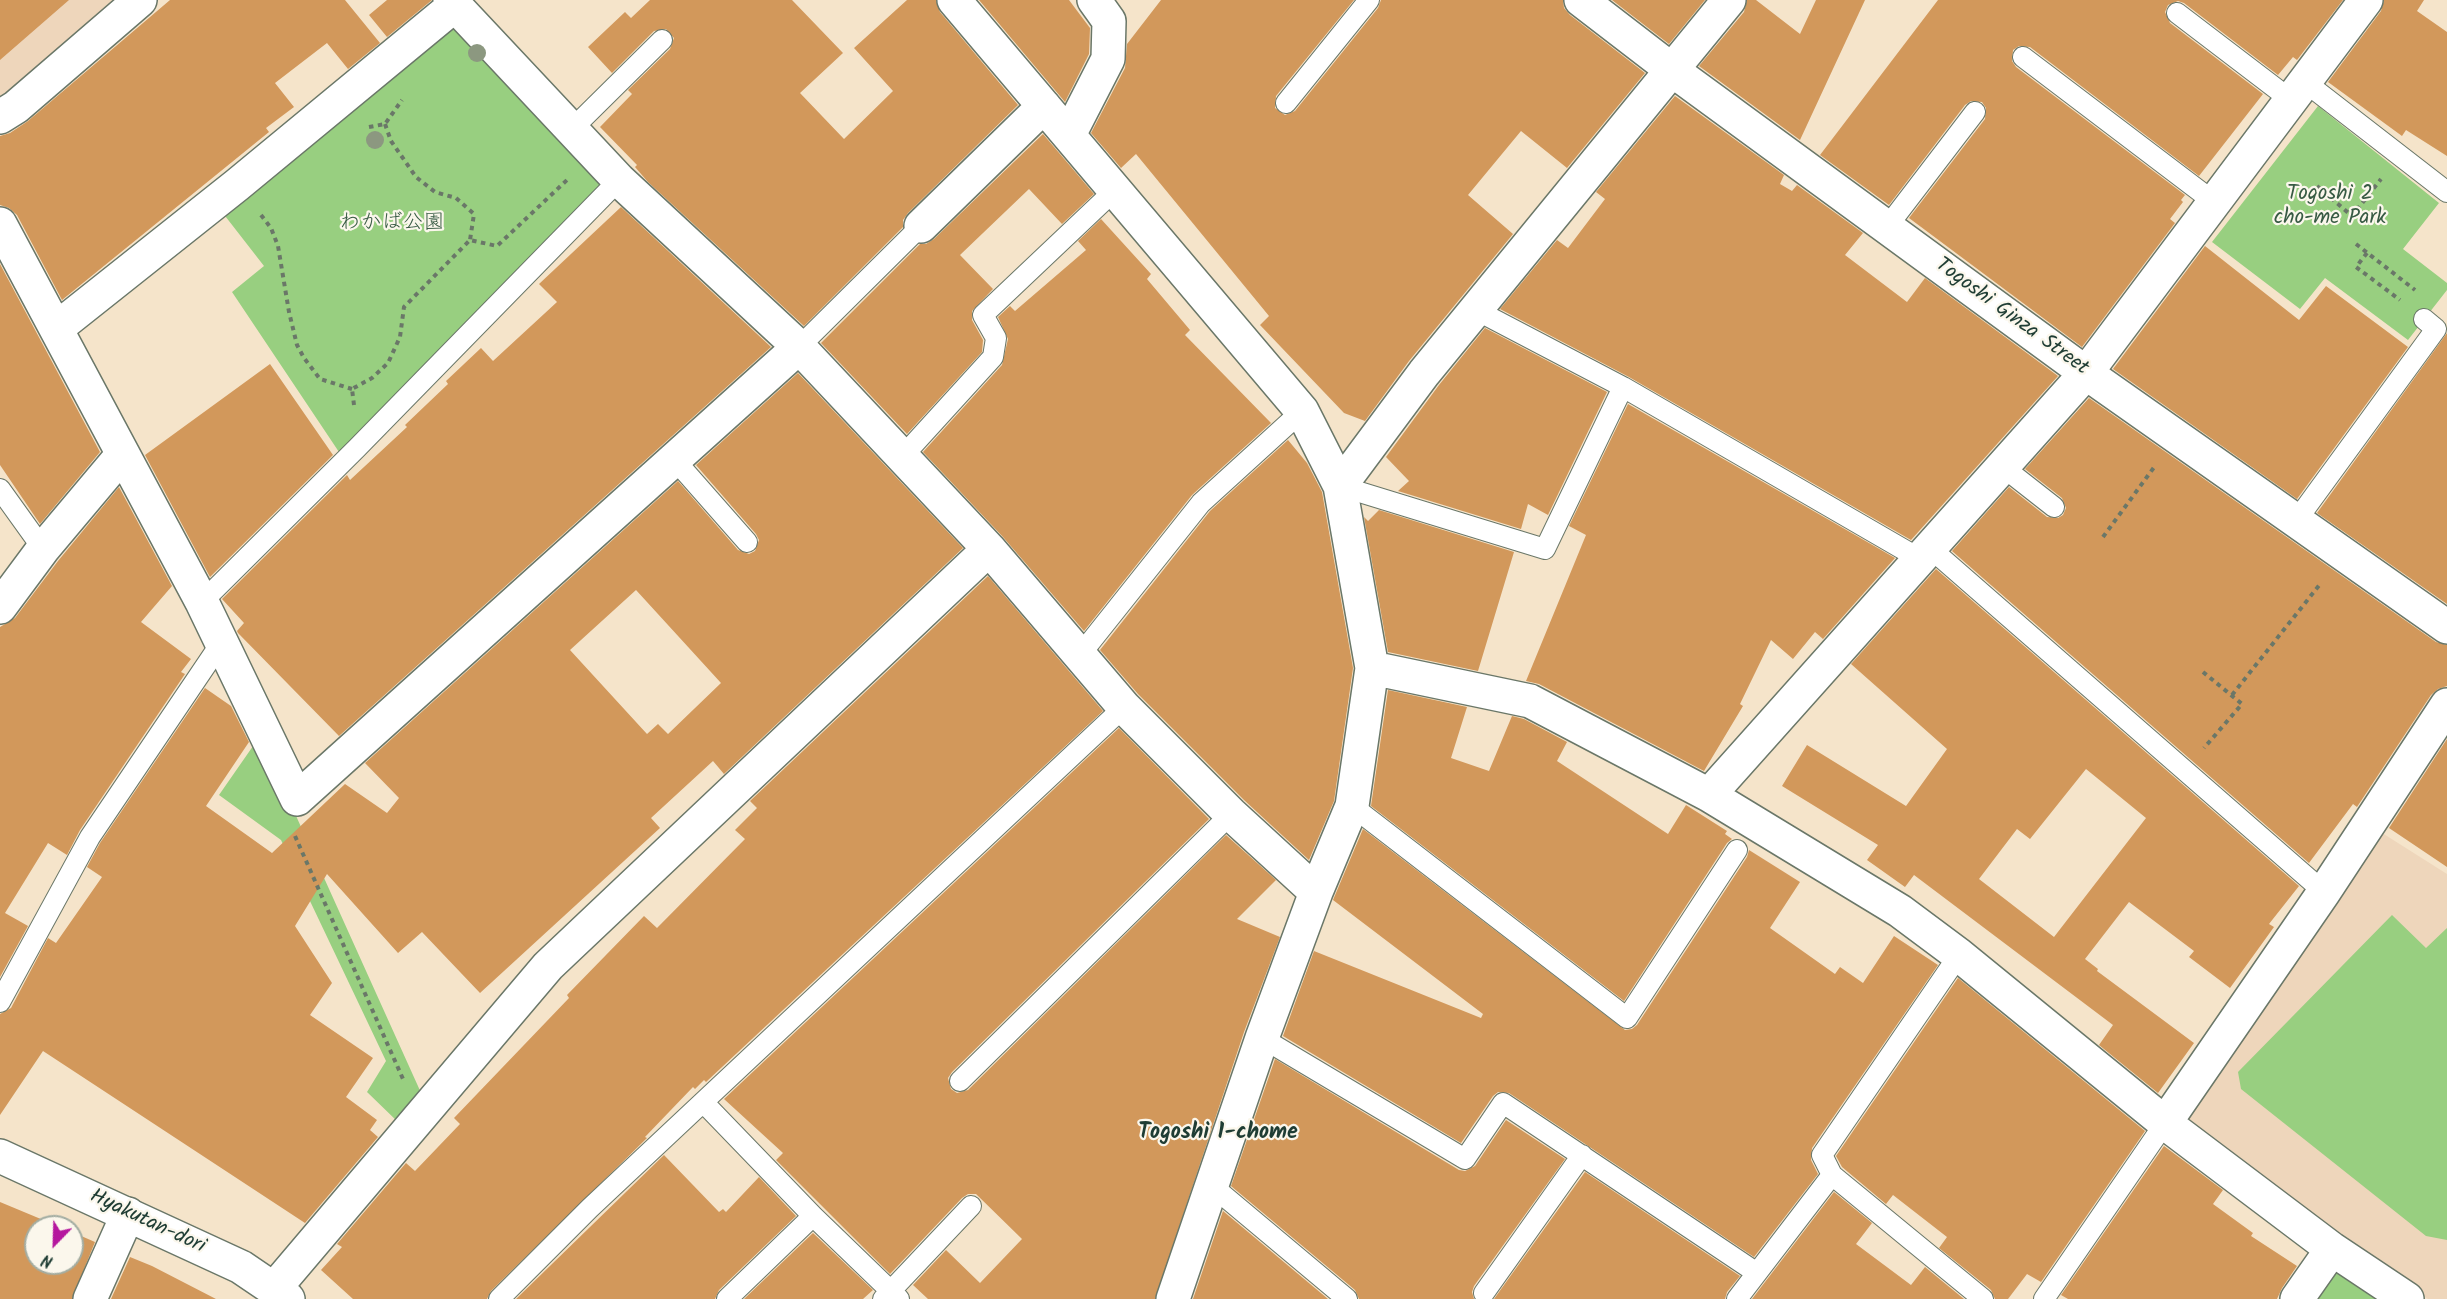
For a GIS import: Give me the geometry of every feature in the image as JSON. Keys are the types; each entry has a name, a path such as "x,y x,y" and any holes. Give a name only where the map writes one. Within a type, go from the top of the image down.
{"street":[{"path":"0,117 16,107 140,0"},
{"path":"954,0 1302,411 1340,486 1372,668 1352,806 1316,892 1262,1038 1173,1299"},
{"path":"1069,135 1108,59 1109,21 1094,0"},
{"name":"Togoshi Ginza Street","path":"1581,0 1672,70 2086,373 2447,627"},
{"path":"1340,486 1424,373 1730,0"},
{"path":"1709,795 2086,373 2366,0"},
{"path":"57,328 237,185 453,3 619,180 799,347 989,549 1124,706 1231,814 1316,892"},
{"path":"921,226 1044,106"},
{"path":"1,229 57,328 122,455 202,602 297,799 799,347"},
{"path":"0,607 43,549 122,455"},
{"path":"281,1294 420,1118 548,966 989,549"},
{"path":"1372,668 1530,701 1709,795 1900,912 1959,955 2165,1123 2332,1249 2408,1299"},
{"path":"2165,1123 2324,892 2447,705"},
{"name":"Hyakutan-dori","path":"0,1156 241,1267 281,1294"},
{"path":"90,1299 129,1214"},
{"path":"2297,1299 2332,1249"}],"lane":[{"path":"1286,103 1369,0"},
{"path":"2177,13 2399,154 2447,192"},
{"path":"572,129 662,40"},
{"path":"2023,57 2214,202"},
{"path":"1887,227 1975,112"},
{"path":"202,602 357,448 619,180"},
{"path":"902,457 993,357 996,338 983,315 1115,190"},
{"path":"799,347 921,226"},
{"path":"1476,310 1623,387 1925,553 2324,892"},
{"path":"2296,520 2436,329 2418,315"},
{"path":"1340,486 1545,549 1623,387"},
{"path":"1080,655 1201,503 1302,411"},
{"path":"674,459 747,542"},
{"path":"2003,467 2054,507"},
{"path":"0,489 43,549"},
{"path":"0,1002 90,837 221,643"},
{"path":"499,1299 590,1208 1124,706"},
{"path":"1352,806 1627,1018 1737,850"},
{"path":"960,1082 1231,814"},
{"path":"1959,955 1822,1155 1832,1175 1983,1299"},
{"path":"1262,1038 1466,1159 1503,1103 1757,1273"},
{"path":"703,1101 891,1296 971,1206"},
{"path":"2044,1299 2165,1123"},
{"path":"1484,1293 1582,1155"},
{"path":"1737,1299 1832,1175"},
{"path":"1210,1185 1347,1299"},
{"path":"727,1299 813,1216"}],"path":[{"path":"254,208 271,228 278,246 289,312 297,345 304,358 320,379 352,389 372,378 388,363 400,337 404,307 470,240 474,214 456,198 435,192 416,177 390,141 385,124"},
{"path":"2317,186 2352,216 2399,154"},
{"path":"470,240 497,246 573,175 619,180"},
{"path":"2356,244 2422,296 2418,315 2356,267 2367,253"},
{"path":"352,389 357,448"},
{"path":"2103,537 2176,436"},
{"path":"2232,695 2344,554"},
{"path":"2184,771 2242,704 2203,672"},
{"path":"291,826 420,1118"}],"shaded area":[{"path":"0,0 121,0 57,58 0,99"},
{"path":"2379,831 2447,874 2447,1299 2428,1299 2337,1240 2185,1120"}],"green space":[{"name":"わかば公園","path":"455,5 619,180 341,455 232,292 264,266 215,203"},
{"name":"Togoshi 2 cho-me Park","path":"2318,106 2439,203 2403,249 2447,283 2447,290 2408,340 2325,278 2300,309 2212,242"},
{"path":"260,736 422,1095 399,1123 367,1092 386,1061 281,840 219,795"},
{"path":"2392,915 2426,948 2447,928 2447,1240 2426,1236 2241,1089 2238,1072"},
{"path":"2333,1258 2394,1299 2304,1299"}],"building":[{"path":"0,0 69,0 0,60"},
{"path":"170,0 345,0 380,43 348,69 327,43 275,83 294,107 266,128 269,132 62,300 17,215 9,208 0,205 0,136 10,133 28,121"},
{"path":"387,0 432,0 387,37 369,15"},
{"path":"650,0 792,0 843,53 800,93 844,139 893,91 854,48 907,0 936,0 940,12 1018,105 908,213 903,220 903,227 804,326 648,182 635,167 637,165 600,127 632,94 628,90 670,49 674,38 666,29 654,31 612,73 588,47 625,12 631,18"},
{"path":"979,0 1069,0 1090,28 1089,54 1065,102"},
{"path":"1161,0 1354,0 1276,96 1275,108 1285,115 1295,111 1378,8 1381,0 1563,0 1564,8 1570,15 1645,73 1567,168 1521,131 1468,195 1513,234 1409,361 1365,421 1344,413 1260,325 1269,316 1136,154 1121,168 1091,133 1125,68 1127,44"},
{"path":"1612,0 1705,0 1669,44"},
{"path":"1747,0 1756,0 1800,34 1816,0 1865,0 1800,140 1699,66 1744,12"},
{"path":"1938,0 2343,0 2297,60 2293,57 2278,75 2184,3 2178,1 2168,5 2165,12 2170,23 2263,94 2199,176 2030,47 2019,46 2013,50 2012,61 2016,67 2185,195 2181,200 2183,202 2170,219 2175,223 2082,347 1909,218 1985,119 1986,108 1982,102 1971,101 1965,105 1889,205 1820,155"},
{"path":"2384,0 2424,0 2417,11 2447,32 2447,156 2406,130 2402,136 2328,82 2381,11"},
{"path":"1675,96 1784,175 1780,184 1792,191 1797,185 1863,233 1845,255 1907,302 1925,278 2058,376 1911,540 1629,377 1500,309 1557,240 1568,248 1605,199 1596,192"},
{"path":"1043,134 1094,194 1062,224 1029,189 960,255 993,289 972,311 972,320 983,340 982,352 907,434 821,343 920,244 926,244 934,239"},
{"path":"621,207 771,347 339,736 238,633 237,631 244,623 222,599 347,475 350,480 407,427 405,425 448,384 446,381 481,348 493,361 557,302 539,284"},
{"path":"1101,219 1151,274 1147,279 1190,330 1185,335 1271,423 1192,495 1084,631 1003,537 923,452 1002,365 1008,339 998,317 1010,306 1015,311 1086,250 1078,241"},
{"path":"2205,246 2299,320 2326,286 2408,347 2297,499 2113,369"},
{"path":"0,264 100,452 40,524 0,465"},
{"path":"1485,328 1607,392 1548,515 1528,504 1521,529 1398,491 1409,481 1386,457"},
{"path":"2447,333 2447,604 2317,513"},
{"path":"270,364 333,455 210,577 145,455"},
{"path":"798,373 963,548 724,774 713,761 651,818 660,828 480,993 422,932 398,953 327,874 295,926 332,983 310,1015 373,1058 346,1097 377,1120 370,1130 378,1137 305,1223 43,1051 0,1115 0,1014 11,1008 48,938 56,943 102,877 87,867 100,843 205,688 231,706 249,742 206,806 272,853 345,784 387,813 399,798 365,763 678,481 738,550 749,554 755,551 759,540 756,534 696,465","holes":["636,590 721,683 668,734 658,724 647,734 570,650"]},
{"path":"2089,398 2436,642 2447,645 2447,686 2431,695 2357,807 2353,804 2309,863 1952,551 2009,487 2047,517 2058,518 2063,515 2066,508 2062,498 2025,469"},
{"path":"1628,404 1895,558 1823,639 1815,632 1793,659 1771,640 1740,704 1743,706 1704,771 1539,684 1526,681 1586,535 1569,526"},
{"path":"1288,440 1307,463 1322,492 1353,668 1334,801 1309,860 1244,800 1138,694 1100,650 1210,511"},
{"path":"119,487 172,586 141,622 191,659 181,672 185,674 80,830 67,855 48,843 5,913 28,926 0,977 0,627 15,618"},
{"path":"1379,510 1514,552 1478,671 1388,652 1364,517 1368,521"},
{"path":"1936,569 2299,886 2269,924 2274,927 2230,988 2189,957 2194,951 2129,902 2085,959 2098,969 2097,971 2194,1043 2158,1093 2099,1045 2113,1025 1914,875 1905,887 1867,860 1878,845 1782,786 1807,745 1906,806 1947,749 1851,664","holes":["2086,769 2146,818 2054,937 1979,879 2017,829 2030,839"]},
{"path":"988,576 1103,711 706,1082 704,1080 695,1089 693,1087 645,1137 647,1138 491,1291 487,1299 353,1299 321,1270 342,1247 337,1244 406,1163 415,1171 460,1124 454,1118 569,998 567,995 644,916 657,928 745,839 735,830 757,808 750,801"},
{"path":"1388,690 1467,707 1451,758 1489,771 1512,716 1524,719 1567,742 1557,761 1668,834 1686,805 1727,831 1725,834 1732,839 1727,843 1624,1001 1371,806"},
{"path":"1119,728 1209,819 952,1072 948,1078 951,1089 957,1093 968,1090 1226,835 1276,880 1237,919 1280,937 1244,1032 1155,1299 928,1299 913,1285 946,1250 980,1283 1022,1239 976,1194 968,1194 890,1274 776,1160 783,1153 724,1099"},
{"path":"2447,739 2447,867 2389,828"},
{"path":"1363,829 1625,1030 1637,1025 1747,857 1749,850 1800,882 1770,928 1835,974 1840,967 1863,983 1894,936 1938,965 1812,1148 1811,1160 1818,1174 1754,1257 1509,1093 1498,1092 1493,1096 1461,1143 1283,1036 1314,951 1481,1018 1483,1014 1333,900"},
{"path":"1958,978 2145,1131 2041,1282 2027,1274 2008,1299 1995,1299 1991,1290 1939,1248 1947,1237 1893,1195 1886,1204 1842,1167 1836,1156"},
{"path":"1275,1059 1459,1170 1465,1171 1475,1166 1506,1120 1565,1159 1474,1286 1472,1292 1474,1299 1359,1299 1355,1290 1231,1186"},
{"path":"2164,1146 2223,1190 2213,1204 2253,1233 2251,1236 2297,1266 2277,1299 2068,1299 2061,1295"},
{"path":"664,1155 719,1212 723,1209 726,1212 759,1177 796,1216 719,1290 715,1299 516,1299"},
{"path":"1585,1172 1740,1276 1727,1292 1725,1299 1494,1299"},
{"path":"1834,1192 1872,1223 1856,1244 1911,1285 1925,1267 1964,1299 1752,1299"},
{"path":"0,1202 31,1215 24,1215 24,1275 82,1275 72,1299 0,1299"},
{"path":"1223,1211 1328,1299 1193,1299"},
{"path":"813,1233 873,1290 863,1299 744,1299"},
{"path":"84,1237 95,1242 84,1269"},
{"path":"130,1257 152,1266 216,1299 111,1299"}],"district":[{"name":"Togoshi 1-chome","path":"1218,1134"}]}
